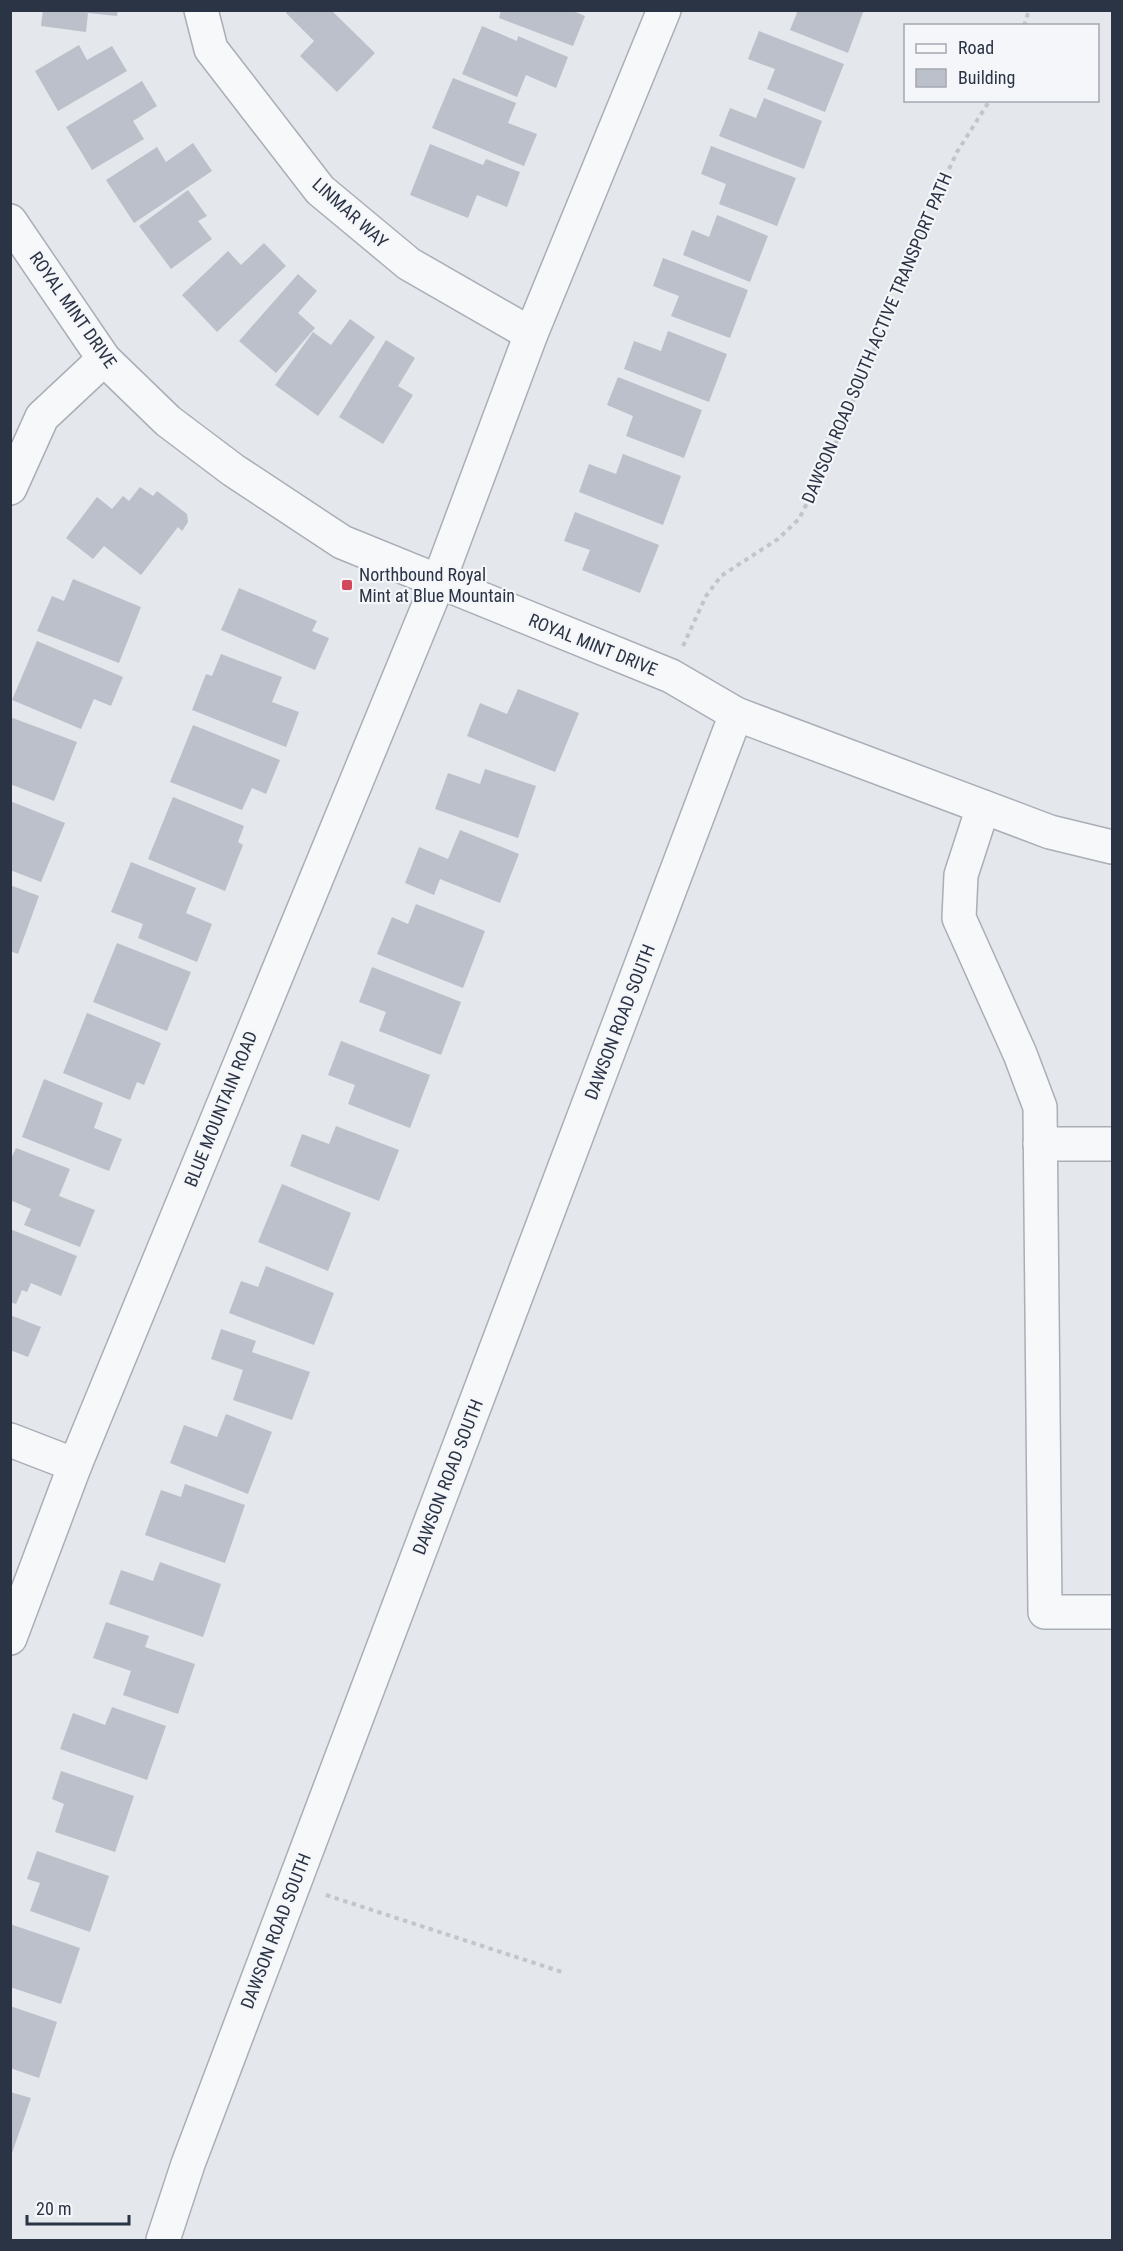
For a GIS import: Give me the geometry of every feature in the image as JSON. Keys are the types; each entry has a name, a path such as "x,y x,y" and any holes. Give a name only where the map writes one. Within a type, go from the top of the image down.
{"street":[{"name":"LINMAR WAY","path":"201,10 211,49 320,190 409,264 531,334"},
{"path":"438,583 531,334 664,10"},
{"name":"ROYAL MINT DRIVE","path":"10,221 104,359 168,421 233,470 342,542 671,676 736,714 1050,832 1113,847"},
{"path":"10,488 42,417 104,359"},
{"name":"BLUE MOUNTAIN ROAD","path":"10,1638 75,1466 438,583"},
{"name":"DAWSON ROAD SOUTH","path":"163,2241 188,2164 736,714"},
{"path":"983,807 961,876 959,918 1020,1054 1040,1107 1046,1612 1113,1612"},
{"path":"1040,1144 1113,1144"},
{"path":"10,1440 75,1466"}],"path":[{"name":"DAWSON ROAD SOUTH ACTIVE TRANSPORT PATH","path":"671,676 706,596 721,576 778,539 799,519 815,491 943,182 957,152 989,102"},
{"path":"294,1885 562,1972"}],"building":[{"path":"43,10 118,10 117,16 88,13 86,32 41,26"},
{"path":"289,10 331,10 375,53 337,92 300,56 314,41 286,13"},
{"path":"501,10 571,10 585,16 573,46 499,18"},
{"path":"798,10 864,10 848,53 790,30"},
{"path":"482,26 517,41 518,36 568,57 556,88 526,75 517,97 462,74"},
{"path":"759,31 844,64 825,112 767,89 775,69 748,59"},
{"path":"79,45 87,60 112,46 127,71 58,111 35,71"},
{"path":"453,78 516,103 508,123 537,134 524,166 432,128"},
{"path":"142,81 157,106 133,121 144,139 92,170 66,127"},
{"path":"764,98 822,121 804,169 719,136 730,108 756,118"},
{"path":"193,143 212,171 134,223 106,180 157,147 166,162"},
{"path":"430,144 483,165 486,159 520,172 507,207 477,195 468,218 410,195"},
{"path":"711,146 796,178 777,226 719,204 726,184 701,174"},
{"path":"188,190 207,216 198,221 212,239 171,269 139,226"},
{"path":"717,215 768,236 750,282 683,255 692,230 709,237"},
{"path":"264,243 286,266 217,332 182,295 228,251 241,265"},
{"path":"663,258 748,290 730,338 671,316 679,296 653,286"},
{"path":"298,274 317,291 298,313 315,328 276,373 239,341"},
{"path":"350,319 375,337 318,416 275,385 313,332 331,345"},
{"path":"668,331 727,354 709,402 624,369 634,341 661,351"},
{"path":"386,340 415,358 398,386 413,395 383,444 339,417"},
{"path":"618,377 702,410 684,458 626,436 633,416 607,405"},
{"path":"623,454 681,476 663,525 579,492 589,464 616,474"},
{"path":"140,487 153,496 157,491 187,514 188,522 182,531 178,527 141,575 104,546 93,559 66,538 97,497 112,509 123,496 129,501"},
{"path":"575,512 659,545 640,593 582,570 590,550 564,541"},
{"path":"73,579 141,607 119,663 37,631 52,596 64,601"},
{"path":"239,588 317,621 312,631 329,638 315,670 221,630"},
{"path":"37,641 123,677 111,706 94,699 81,729 12,700"},
{"path":"221,654 282,677 272,702 299,712 286,747 192,710 206,674 212,676"},
{"path":"518,689 579,713 555,772 467,736 480,703 507,714"},
{"path":"10,717 77,742 54,801 10,784"},
{"path":"193,725 280,760 266,794 252,788 242,810 170,782"},
{"path":"485,769 536,786 518,838 435,809 448,773 480,784"},
{"path":"173,797 244,826 238,842 243,845 225,891 148,859"},
{"path":"10,801 65,823 41,882 10,870"},
{"path":"460,830 519,854 500,903 440,879 434,895 405,883 419,847 448,859"},
{"path":"131,862 196,888 186,913 212,924 197,962 138,938 143,924 111,912"},
{"path":"10,885 39,896 18,954 10,951"},
{"path":"416,904 485,931 463,988 377,954 392,917 408,924"},
{"path":"117,943 191,972 167,1031 93,1002"},
{"path":"372,967 461,1002 441,1055 379,1031 386,1012 359,1002"},
{"path":"87,1013 161,1043 144,1085 137,1082 130,1100 63,1073"},
{"path":"341,1041 430,1075 410,1128 348,1104 355,1085 328,1075"},
{"path":"44,1079 103,1103 94,1128 122,1139 109,1171 22,1137"},
{"path":"336,1126 399,1150 379,1201 290,1166 302,1134 329,1144"},
{"path":"16,1148 70,1169 59,1196 95,1210 80,1247 24,1225 31,1209 10,1200 10,1161"},
{"path":"282,1184 351,1213 328,1271 258,1242"},
{"path":"10,1229 77,1256 61,1296 31,1283 27,1292 22,1290 16,1304 10,1302"},
{"path":"266,1266 334,1293 314,1345 229,1313 241,1281 258,1287"},
{"path":"10,1315 41,1327 28,1357 10,1350"},
{"path":"221,1329 256,1341 252,1352 310,1372 292,1420 233,1400 243,1370 211,1359"},
{"path":"226,1414 272,1432 248,1494 170,1463 184,1425 217,1437"},
{"path":"185,1484 245,1505 225,1563 145,1535 161,1490 181,1497"},
{"path":"160,1562 221,1584 203,1637 109,1604 121,1570 153,1581"},
{"path":"106,1622 149,1636 145,1647 195,1664 178,1714 123,1695 131,1671 93,1658"},
{"path":"112,1707 166,1726 147,1780 60,1749 73,1713 105,1725"},
{"path":"61,1771 134,1796 115,1852 55,1832 64,1804 52,1799"},
{"path":"37,1851 109,1876 90,1932 30,1911 40,1883 27,1879"},
{"path":"10,1924 80,1948 61,2004 10,1987"},
{"path":"10,2006 57,2022 39,2078 10,2068"},
{"path":"10,2092 31,2098 11,2156 10,2156"}],"place":[{"name":"Northbound Royal Mint at Blue Mountain","path":"347,585"}]}
